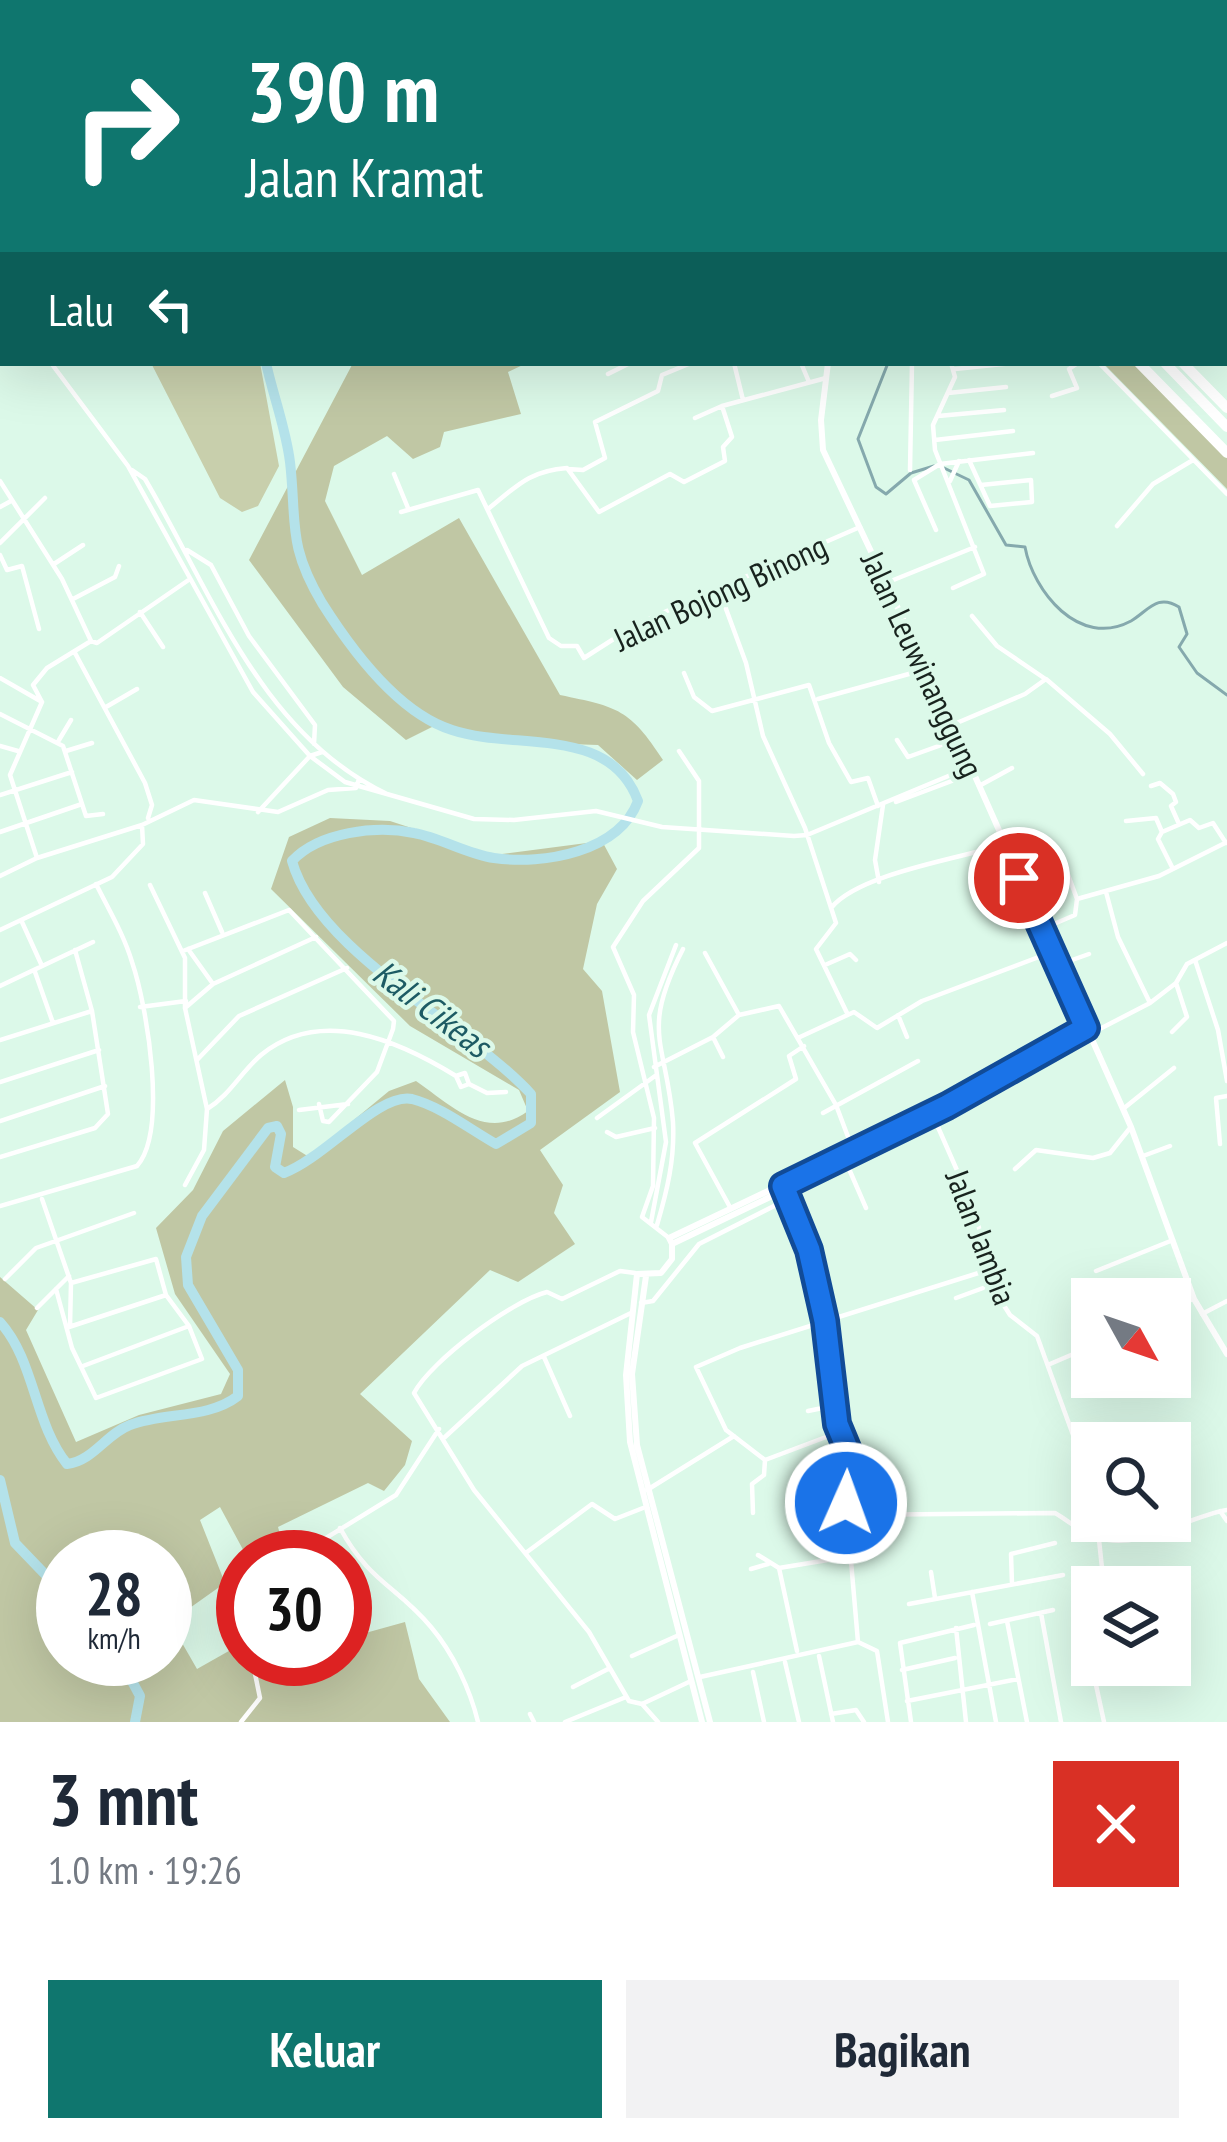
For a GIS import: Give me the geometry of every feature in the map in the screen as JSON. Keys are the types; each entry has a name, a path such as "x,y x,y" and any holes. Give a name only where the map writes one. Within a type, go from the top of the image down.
{"highway":[{"path":"1142,366 1227,453"},
{"path":"1168,366 1227,427"},
{"path":"1186,366 1227,408"}],"main road":[{"name":"Jalan Leuwinanggung","path":"828,366 824,450 1091,1031 1143,1156 1194,1299 1227,1354"},
{"path":"671,1241 786,1193 1091,1031"},
{"path":"671,1241 731,1209 786,1193 854,1150 933,1116"},
{"path":"641,1275 666,1269 671,1241"},
{"path":"641,1275 632,1400 638,1473 706,1722"},
{"path":"641,1275 631,1313 626,1402 644,1508 694,1679"}],"street":[{"path":"53,366 128,466 254,692 310,756 356,788"},
{"path":"608,374 624,366"},
{"path":"394,474 405,510 473,490 488,508 522,478 567,468 583,470 605,458 593,423 658,391 662,375 658,366"},
{"path":"662,375 684,366"},
{"path":"735,366 743,400"},
{"path":"802,366 809,382"},
{"path":"910,470 912,366"},
{"path":"953,366 934,440 984,574 953,588"},
{"path":"1052,396 1077,388 1069,369 1074,366"},
{"path":"1102,366 1227,494"},
{"path":"695,418 826,378"},
{"path":"948,393 1006,387"},
{"path":"567,468 598,512 670,474 684,482 724,462 723,447 732,437 722,406"},
{"path":"937,416 1004,410"},
{"path":"934,440 1013,431"},
{"path":"936,530 914,480 940,464 1033,453"},
{"path":"950,481 959,460"},
{"path":"969,460 990,506 1032,502 1030,480 981,485"},
{"path":"1117,526 1153,484 1193,460"},
{"path":"128,466 145,479 249,667 322,752 393,798"},
{"path":"0,481 54,564 91,640 97,643 190,579"},
{"path":"0,543 45,498"},
{"path":"0,507 11,502"},
{"name":"Jalan Bojong Binong","path":"488,508 549,638 560,646 577,646 583,657 637,624 860,527"},
{"path":"54,564 83,545"},
{"path":"886,583 975,547"},
{"path":"187,550 211,565 249,636 315,725 314,744"},
{"path":"0,555 7,570 22,568 38,629"},
{"path":"74,599 115,577 119,566"},
{"path":"719,590 763,736 807,835 836,926 815,949 847,1013"},
{"path":"140,612 163,647"},
{"path":"971,616 997,646 1046,679 1110,734 1142,774"},
{"path":"26,692 52,665 91,640"},
{"path":"47,652 52,665"},
{"path":"0,876 37,858 142,825 152,808 147,788 75,653"},
{"path":"816,700 927,669"},
{"path":"684,673 694,698 709,710 808,684 842,769 851,782 868,778 884,804 875,860 879,882"},
{"path":"0,678 42,702"},
{"path":"952,725 1025,694 1046,679"},
{"path":"33,685 42,702"},
{"path":"104,707 137,689"},
{"path":"37,858 11,785 18,751 42,702"},
{"path":"0,714 66,751 86,817 104,814"},
{"path":"57,743 71,719"},
{"path":"897,740 908,757 958,739"},
{"path":"66,751 92,743"},
{"path":"0,746 18,751"},
{"path":"671,1241 643,1217 653,1186 655,1128 633,1032 631,981 613,946 656,886 697,851 699,781 679,751"},
{"path":"258,812 310,756 322,752"},
{"path":"979,786 1012,768"},
{"path":"148,818 204,800 278,812 328,790 356,788 493,820 615,813 649,824 699,830 807,835 972,770"},
{"path":"0,782 11,785 72,772"},
{"path":"356,788 359,779"},
{"path":"1151,786 1160,783 1170,790 1179,824"},
{"path":"0,795 11,785"},
{"path":"0,832 82,804"},
{"path":"1126,821 1156,818 1162,832"},
{"path":"1078,899 1173,869 1227,843 1214,823 1201,828 1191,820 1162,832 1158,839 1173,869"},
{"path":"0,930 112,877 143,844 142,825"},
{"path":"1042,929 1075,915 1078,899 1060,853 1049,844"},
{"path":"830,910 840,898 879,882 1003,845"},
{"path":"0,1206 137,1166 147,1151 154,1095 130,953 97,884"},
{"path":"150,884 186,950 213,984"},
{"path":"1106,892 1118,937 1150,1004"},
{"path":"205,893 223,934"},
{"path":"186,950 286,909 394,1021 376,1072 348,1104 326,1122 319,1105"},
{"path":"21,921 42,966"},
{"path":"140,1007 186,1004 213,984 316,937"},
{"path":"0,986 93,942"},
{"path":"1091,1031 1150,1004 1195,960 1227,943"},
{"path":"654,1224 670,1180 673,1143 657,1067 652,998 676,945"},
{"path":"0,1157 95,1128 108,1114 92,1011 75,950"},
{"path":"185,1185 204,1150 207,1109 186,1004 186,950"},
{"path":"654,1224 666,1142 656,1076 657,1011 683,950"},
{"path":"800,1037 847,1013 858,1012 874,1029 1052,952"},
{"path":"705,953 739,1015"},
{"path":"1058,965 1089,953"},
{"path":"824,965 850,954 856,960"},
{"path":"1195,960 1218,1030 1227,1081"},
{"path":"196,1060 239,1016 347,968"},
{"path":"34,970 53,1023"},
{"path":"1172,1031 1187,1017 1176,983"},
{"path":"657,1067 713,1037 739,1015 779,1006 836,1106 854,1150"},
{"path":"0,1040 92,1011"},
{"path":"898,1015 907,1037"},
{"path":"1218,1030 1227,1028"},
{"path":"207,1109 258,1058 283,1041 340,1031 388,1039 456,1076 458,1086 506,1092"},
{"path":"713,1037 723,1058"},
{"path":"731,1209 694,1144 796,1079 789,1056 804,1046"},
{"path":"0,1082 99,1049"},
{"path":"823,1113 918,1061"},
{"path":"1123,1109 1174,1068"},
{"path":"597,1118 656,1076"},
{"path":"0,1121 105,1086"},
{"path":"1220,1144 1216,1098 1227,1096"},
{"path":"299,1110 348,1104"},
{"name":"Jalan Jambia","path":"933,1116 974,1209 994,1284 1010,1315 1036,1334 1071,1426"},
{"path":"1015,1169 1036,1150 1093,1158 1110,1153 1131,1127"},
{"path":"607,1132 616,1137 655,1128"},
{"path":"1143,1156 1170,1146"},
{"path":"846,1162 866,1208"},
{"path":"640,1303 653,1301 698,1244 786,1193 809,1250 850,1471 846,1503 858,1642"},
{"path":"41,1196 70,1280 68,1327"},
{"path":"5,1279 35,1248 134,1213"},
{"path":"1096,1271 1174,1240"},
{"path":"37,1308 56,1289 70,1280 152,1257 166,1295 204,1354 192,1365 96,1398 56,1289"},
{"path":"765,1460 734,1436 697,1365 991,1269"},
{"path":"641,1275 620,1271 562,1299 543,1292 472,1335 415,1390 478,1496 527,1552 626,1696 642,1704 658,1722"},
{"path":"956,1298 994,1284"},
{"path":"68,1327 166,1295"},
{"path":"1202,1314 1227,1301"},
{"path":"445,1436 522,1366 582,1332 631,1313"},
{"path":"82,1366 189,1326"},
{"path":"1050,1364 1071,1355"},
{"path":"544,1357 570,1416"},
{"path":"808,1412 837,1405"},
{"path":"337,1530 402,1490 439,1429"},
{"path":"765,1460 842,1431"},
{"path":"646,1491 734,1436"},
{"path":"753,1513 752,1484 764,1475 765,1460"},
{"path":"804,1510 846,1503"},
{"path":"527,1552 592,1504 616,1519 644,1508"},
{"path":"1191,1521 1223,1510 1227,1521"},
{"path":"847,1515 1055,1513 1071,1522"},
{"path":"340,1528 370,1575 434,1630 462,1677 478,1722"},
{"path":"1012,1584 1010,1554 1054,1544"},
{"path":"758,1555 779,1568 852,1556"},
{"path":"751,1569 768,1564"},
{"path":"779,1568 797,1653"},
{"path":"932,1572 935,1598"},
{"path":"909,1604 1064,1575"},
{"path":"972,1592 996,1722"},
{"path":"990,1624 1053,1610"},
{"path":"1041,1613 1061,1722"},
{"path":"1007,1622 1027,1722"},
{"path":"911,1722 900,1643 974,1625"},
{"path":"956,1628 966,1722"},
{"path":"632,1656 679,1635"},
{"path":"642,1704 694,1679 858,1642 877,1651 889,1722"},
{"path":"819,1656 832,1718 856,1710 864,1722"},
{"path":"902,1670 956,1658"},
{"path":"785,1662 799,1722"},
{"path":"573,1687 610,1668"},
{"path":"753,1672 764,1722"},
{"path":"907,1701 1018,1679"},
{"path":"241,1722 260,1698 258,1686"},
{"path":"1096,1686 1104,1722"},
{"path":"565,1722 626,1696"},
{"path":"530,1714 534,1722"}],"green space":[{"path":"153,366 261,366 279,466 258,506 242,512 220,498"},
{"path":"351,366 521,366 508,372 521,414 444,432 440,447 413,459 387,436 334,466 325,501 362,575 459,518 560,695 621,713 663,760 637,780 598,745 505,742 438,724 406,740 343,687 249,560"},
{"path":"1106,366 1142,366 1227,453 1227,489"},
{"path":"330,818 390,821 494,855 602,841 617,869 597,904 583,969 602,991 620,1092 540,1150 563,1185 554,1213 575,1244 518,1282 490,1270 360,1394 412,1441 405,1465 384,1491 368,1483 279,1530 232,1530 220,1507 200,1520 216,1560 216,1589 192,1606 192,1530 36,1530 36,1686 192,1686 192,1660 197,1669 216,1658 216,1686 372,1686 372,1631 405,1622 419,1679 450,1722 0,1722 0,1277 38,1310 26,1330 76,1442 139,1415 221,1394 230,1374 175,1294 156,1228 193,1190 223,1131 285,1080 293,1107 293,1147 309,1157 389,1091 416,1081 456,1110 484,1122 513,1120 528,1111 519,1090 410,1026 271,889 289,837"}],"waterway":[{"name":"Kali Cikeas","path":"0,1322 21,1355 48,1430 67,1464 84,1458 130,1425 200,1412 238,1396 238,1370 188,1285 186,1257 202,1216 268,1128 277,1126 281,1134 275,1167 284,1173 368,1115 399,1100 412,1099 433,1107 496,1144 531,1123 531,1094 362,957 307,894 292,861 332,837 383,830 424,835 494,858 557,856 615,832 638,801 625,777 606,760 583,750 477,736 432,722 395,694 362,659 322,603 303,565 295,533 288,450 267,366"},
{"path":"887,366 858,439 876,487 886,494 911,473 934,466"},
{"path":"944,468 969,480 1006,545 1025,547 1048,597 1077,621 1112,628 1159,603 1179,607 1187,634 1179,647 1197,673 1227,695"},
{"name":"Kali Cikeas","path":"0,1480 15,1543 36,1565"},
{"name":"Kali Cikeas","path":"135,1686 140,1696 135,1722"}],"route":[{"path":"846,1503 849,1453 837,1424 838,1392 825,1321 809,1250 783,1186 947,1106 993,1076 1086,1028 1019,878"}]}
